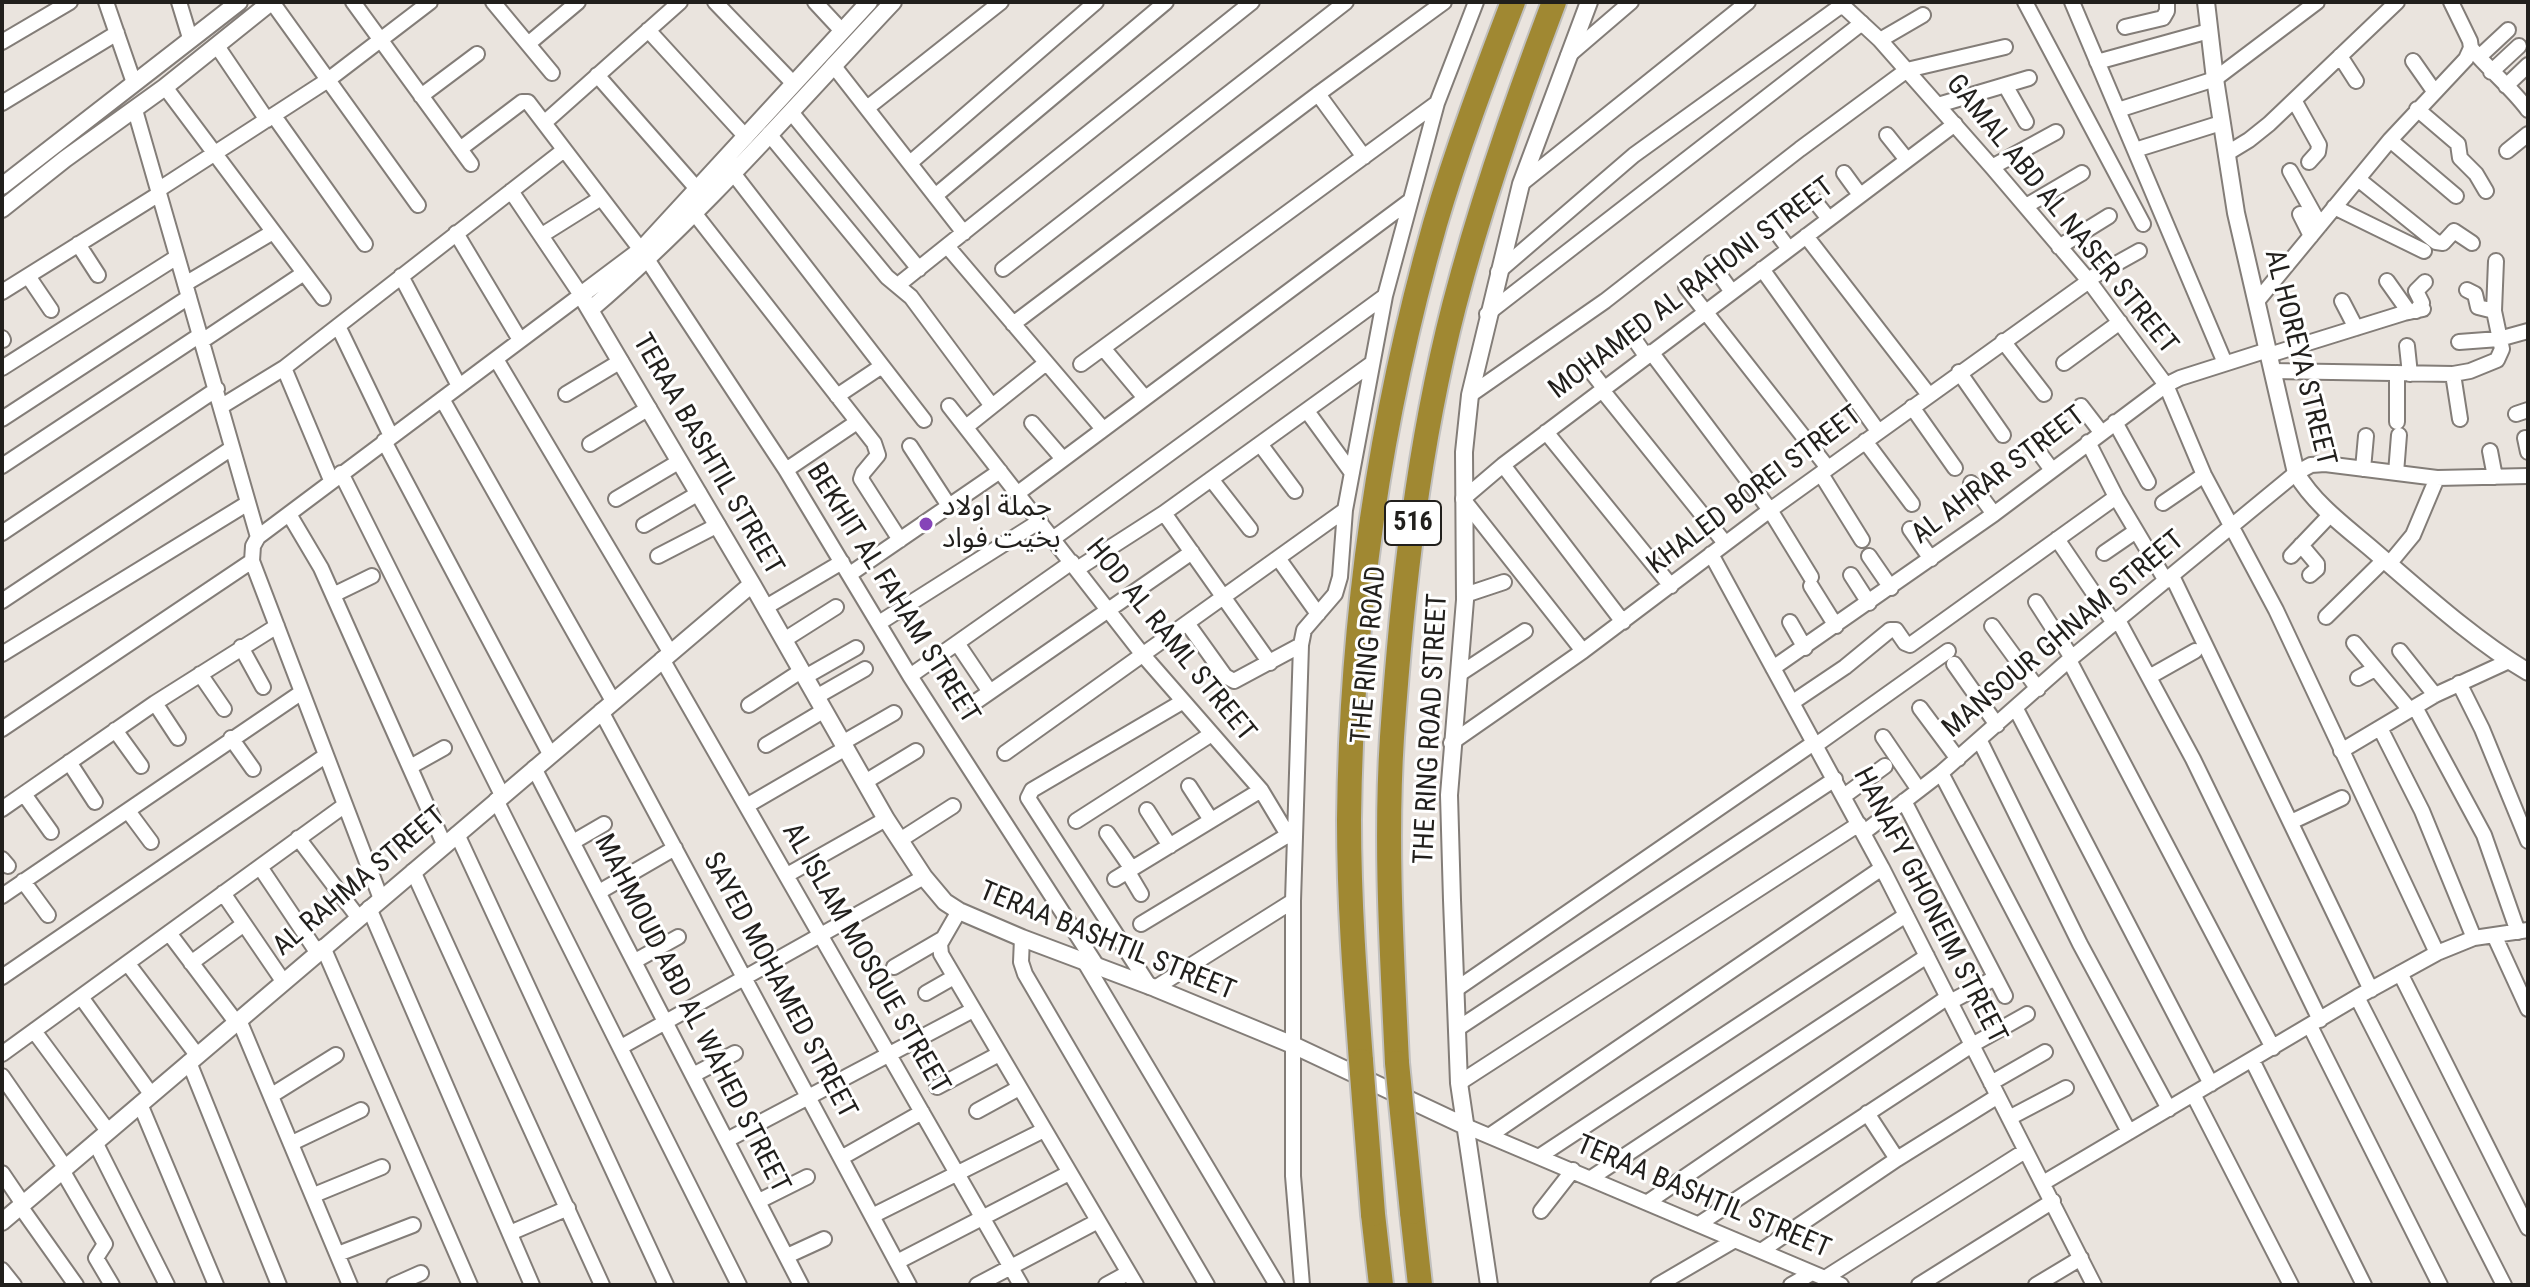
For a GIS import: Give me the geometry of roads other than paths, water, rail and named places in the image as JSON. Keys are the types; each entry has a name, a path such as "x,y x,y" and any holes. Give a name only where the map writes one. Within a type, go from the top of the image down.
{"highway":[{"name":"THE RING ROAD","path":"1381,1285 1352,941 1349,820 1357,653 1381,460 1405,342 1435,225 1472,110 1513,2"},
{"name":"THE RING ROAD","path":"1420,1285 1397,1063 1390,847 1392,739 1413,523 1431,416 1458,294 1482,205 1516,101 1554,2"}],"street":[{"path":"2,42 45,8 70,2"},
{"path":"106,2 134,83"},
{"path":"179,2 190,38"},
{"path":"2,186 239,2"},
{"path":"2,209 272,2 418,205"},
{"path":"353,2 471,164"},
{"path":"2,292 328,80 430,2"},
{"path":"493,2 552,73"},
{"path":"528,44 578,2"},
{"path":"544,123 680,2"},
{"path":"715,2 794,84"},
{"path":"815,2 842,31"},
{"path":"644,255 698,190 869,2"},
{"path":"532,1285 369,908 345,805 252,561 253,546 258,537 336,477 520,340 586,302 695,214 893,2"},
{"path":"867,108 1001,2"},
{"path":"910,163 1096,2"},
{"path":"935,196 1166,2"},
{"path":"898,285 1252,2"},
{"path":"1003,269 1346,2"},
{"path":"1013,324 1444,2"},
{"name":"THE RING ROAD","path":"1300,1284 1293,1176 1291,834 1301,645 1304,630 1335,594 1340,577 1345,510 1385,296 1437,103 1476,2"},
{"name":"THE RING ROAD STREET","path":"1489,1285 1459,1083 1449,795 1465,595 1463,499 1470,395 1487,314 1521,184 1589,2"},
{"path":"1566,58 1631,2"},
{"path":"1521,184 1748,2"},
{"path":"2025,2 2143,224"},
{"path":"2072,2 2225,363"},
{"path":"2125,27 2163,18 2167,2"},
{"name":"AL HOREYA STREET","path":"2206,2 2236,213 2296,473 2305,489 2331,514 2509,661 2528,672"},
{"path":"2118,110 2215,79 2317,2"},
{"path":"2226,154 2249,140 2294,100 2397,2"},
{"path":"2451,2 2475,52 2528,110"},
{"path":"1498,272 1634,155 1840,3"},
{"name":"GAMAL ABD AL NASER STREET","path":"1840,3 1880,40 2026,206 2088,280 2166,385 2204,475 2276,610 2437,953"},
{"path":"1880,40 1923,15"},
{"path":"1487,314 1862,23"},
{"path":"648,30 746,137"},
{"path":"2258,300 2417,109 2466,59 2508,30"},
{"path":"2097,62 2209,31"},
{"path":"2,103 117,33"},
{"path":"217,46 365,244"},
{"path":"2491,72 2519,46"},
{"path":"1470,395 1605,301 1907,70 2005,47"},
{"path":"421,96 477,54"},
{"path":"2340,56 2356,81"},
{"path":"2413,61 2434,91"},
{"path":"833,65 964,233"},
{"path":"2506,86 2528,65"},
{"path":"597,75 698,190"},
{"path":"1938,105 2029,78"},
{"path":"2005,85 2026,122"},
{"path":"165,87 323,298"},
{"path":"1318,94 1364,157"},
{"path":"2294,100 2319,145 2318,152 2309,162"},
{"name":"BEKHIT AL FAHAM STREET","path":"460,149 524,101 528,102 644,255 786,470 1090,964 1277,1285"},
{"path":"1081,364 1437,103"},
{"path":"2417,109 2458,144 2460,158 2476,174 2486,191"},
{"path":"135,110 258,537"},
{"path":"791,112 919,269"},
{"path":"2135,150 2221,123"},
{"name":"MOHAMED AL RAHONI STREET","path":"1463,499 1546,432 1955,124"},
{"path":"1992,167 2056,132"},
{"path":"769,134 887,277 911,297 992,406"},
{"path":"2507,151 2528,134"},
{"path":"1887,135 1907,160"},
{"path":"2390,140 2456,196"},
{"path":"222,406 284,368 564,150"},
{"path":"2290,171 2315,231"},
{"path":"733,173 924,420"},
{"path":"1844,173 1860,195"},
{"path":"2026,206 2082,173"},
{"path":"2358,179 2436,242 2443,243 2454,231 2472,243"},
{"path":"511,191 586,302"},
{"path":"542,235 601,198"},
{"path":"1018,493 1411,200"},
{"path":"1814,200 1829,219"},
{"path":"2334,207 2424,251"},
{"path":"695,214 877,449 878,455 861,479 900,540"},
{"path":"2300,214 2315,231"},
{"path":"2059,247 2109,216"},
{"path":"1771,225 1789,249"},
{"path":"2,419 273,232"},
{"path":"456,233 520,340"},
{"path":"1806,236 1929,395"},
{"path":"78,244 98,275"},
{"path":"947,246 1103,429"},
{"name":"KHALED BOREI STREET","path":"1451,743 1623,622 1725,543 1959,372 2088,280 2139,251"},
{"path":"2,368 177,257"},
{"path":"2270,359 2404,374 2453,374 2497,360 2502,349 2494,311 2496,261"},
{"path":"1711,263 1732,292"},
{"path":"1762,269 1878,431"},
{"path":"2,466 304,273"},
{"path":"28,276 51,310"},
{"path":"401,276 459,386"},
{"path":"2387,281 2416,311 2422,303 2416,291 2425,282"},
{"path":"1686,287 1824,471 1862,540"},
{"path":"2467,290 2475,294 2478,307 2494,311"},
{"path":"1054,538 1385,296"},
{"path":"2342,301 2356,328"},
{"name":"TERAA BASHTIL STREET","path":"586,302 766,607 886,819 924,877 945,902 1022,938 1293,1045 1463,1125 1841,1285"},
{"name":"AL AHRAR STREET","path":"1773,668 1994,514 2166,385 2225,363 2270,359 2356,328 2416,311"},
{"path":"2064,363 2120,322"},
{"path":"338,326 387,439 550,754"},
{"path":"1628,330 1770,510 1836,626"},
{"path":"2459,342 2527,335"},
{"path":"2003,341 2044,394"},
{"path":"2396,473 2407,346"},
{"path":"1103,348 1145,398"},
{"name":"AL ISLAM MOSQUE STREET","path":"496,359 1021,1285"},
{"path":"566,394 621,361"},
{"path":"966,427 1046,363"},
{"path":"910,676 1074,565 1164,513 1371,364"},
{"path":"837,396 882,366"},
{"path":"1587,366 1725,543"},
{"path":"284,368 739,1285"},
{"path":"1959,372 2003,435"},
{"path":"2453,374 2460,419"},
{"path":"2,533 217,389"},
{"name":"SAYED MOHAMED STREET","path":"442,399 607,706 675,848 909,1285"},
{"name":"HOD AL RAML STREET","path":"949,406 1143,655 1261,790 1291,834"},
{"path":"2081,406 2101,432"},
{"path":"1912,407 1955,468"},
{"path":"590,444 649,408"},
{"path":"1307,411 1352,473"},
{"path":"786,470 857,422"},
{"path":"2115,422 2148,482"},
{"path":"1032,423 1063,459"},
{"path":"1546,432 1671,586"},
{"path":"2363,469 2366,436"},
{"path":"1865,441 1912,504"},
{"path":"2088,442 2136,531 2169,578 2291,822 2364,993 2504,1285"},
{"path":"2032,443 2052,470"},
{"path":"1260,444 1295,491"},
{"path":"910,446 949,506"},
{"path":"2,601 232,448"},
{"path":"2490,451 2495,477"},
{"path":"616,499 680,461"},
{"path":"2296,473 2311,465 2325,464 2437,478 2528,476"},
{"path":"1503,465 1623,622"},
{"path":"766,607 900,540 1000,471"},
{"name":"MANSOUR GHNAM STREET","path":"1459,1083 1904,801 1980,741 2070,659 2296,473"},
{"path":"2163,503 2204,475"},
{"path":"2326,617 2413,535 2437,478"},
{"path":"1211,479 1250,529"},
{"path":"1971,483 1994,514"},
{"path":"644,525 699,493"},
{"path":"1793,702 1893,629 1910,645 2116,497"},
{"path":"1463,499 1583,651"},
{"path":"2,654 248,503"},
{"path":"1005,753 1345,510"},
{"path":"1164,513 1270,663"},
{"path":"289,514 321,568 410,767 450,839 666,1285"},
{"path":"2310,575 2317,569 2317,564 2296,551 2331,514"},
{"path":"879,623 1040,521"},
{"path":"658,556 718,525"},
{"path":"1910,529 1931,559"},
{"path":"2104,553 2136,531"},
{"path":"2057,539 2116,622 2193,759 2440,1285"},
{"path":"974,703 1192,552"},
{"name":"HANAFY GHONEIM STREET","path":"1711,554 1882,868 2094,1285"},
{"path":"1869,556 1891,588"},
{"path":"1278,558 1318,614"},
{"path":"2,729 252,561"},
{"path":"1851,575 1869,603"},
{"path":"333,595 372,576"},
{"path":"1465,595 1504,582"},
{"name":"AL RAHMA STREET","path":"2,1222 752,584"},
{"path":"2036,602 2070,659 2273,1048"},
{"path":"784,640 836,607"},
{"path":"1790,622 1805,648"},
{"path":"1187,623 1229,680 1240,680 1301,645"},
{"path":"2,809 155,703 277,626"},
{"path":"1992,626 2038,689"},
{"path":"1458,675 1525,631"},
{"path":"957,643 990,692"},
{"path":"2043,1183 2437,953 2474,938 2523,931 2484,835 2413,708 2354,643"},
{"path":"241,647 263,687"},
{"path":"749,705 856,648"},
{"path":"2149,677 2195,651"},
{"path":"2400,651 2435,695"},
{"path":"1455,990 1816,743 1951,657 1997,725"},
{"path":"2341,751 2435,695 2509,661"},
{"path":"766,745 865,669"},
{"path":"2358,678 2375,669"},
{"path":"200,674 224,709"},
{"path":"2459,683 2482,729 2528,841"},
{"path":"2,896 302,692"},
{"path":"1182,702 1032,790 1028,798 1152,987 1293,901"},
{"path":"155,703 178,738"},
{"path":"1920,708 1958,759"},
{"path":"2016,709 2211,1084"},
{"path":"748,805 894,713"},
{"path":"2380,728 2422,811 2474,938"},
{"path":"115,730 141,766"},
{"path":"1076,821 1210,735"},
{"path":"1883,737 1919,790"},
{"path":"231,738 253,769"},
{"path":"1980,741 2080,944 2169,1109"},
{"path":"410,767 444,748"},
{"path":"865,782 916,751"},
{"path":"2,977 325,756"},
{"path":"69,762 95,802"},
{"path":"1844,796 1885,766"},
{"name":"MAHMOUD ABD AL WAHED STREET","path":"534,768 801,1285"},
{"path":"1941,773 2129,1132"},
{"path":"1457,1029 1835,779"},
{"path":"1189,786 1211,820"},
{"path":"1125,873 1261,790"},
{"path":"24,794 51,832"},
{"path":"2291,822 2342,798"},
{"path":"1904,801 2005,996"},
{"path":"2,1054 345,805"},
{"path":"900,840 953,806"},
{"path":"1147,810 1170,846"},
{"path":"128,811 151,842"},
{"path":"787,875 886,819"},
{"path":"573,842 604,824"},
{"path":"1107,833 1125,873 1141,894"},
{"path":"1141,924 1291,834"},
{"path":"298,838 369,908"},
{"path":"599,892 675,848"},
{"path":"260,867 320,950 470,1285"},
{"path":"1489,1136 1882,868"},
{"path":"413,871 602,1285"},
{"path":"621,1047 924,877"},
{"path":"23,881 48,915"},
{"path":"223,893 283,981"},
{"path":"959,911 942,939 941,954 1132,1279 1106,1285"},
{"path":"1540,1156 1906,915"},
{"path":"191,963 244,924"},
{"path":"169,933 237,1021 272,1095 350,1285"},
{"path":"2494,935 2528,1009"},
{"path":"635,961 678,937"},
{"path":"1022,938 1021,962 1025,974 1207,1285"},
{"path":"894,967 942,939"},
{"path":"1591,1178 1927,956"},
{"path":"128,964 193,1058 279,1285"},
{"path":"2400,973 2528,1228"},
{"path":"926,993 954,977"},
{"path":"1648,1202 1949,999 1995,978"},
{"path":"81,997 146,1099 216,1285"},
{"path":"727,1140 973,1010"},
{"path":"1699,1224 1972,1045 2027,1014"},
{"path":"34,1031 108,1131"},
{"path":"1761,1251 1897,1159 2045,1052"},
{"path":"693,1075 735,1053"},
{"path":"937,1087 999,1054"},
{"path":"272,1095 336,1055"},
{"path":"2252,1060 2364,1285"},
{"path":"2,1076 64,1169 105,1244 96,1258 112,1285"},
{"path":"977,1111 1019,1088"},
{"path":"2009,1118 2066,1088"},
{"path":"2193,1094 2291,1285"},
{"path":"292,1143 361,1110"},
{"path":"841,1158 922,1112"},
{"path":"1867,1113 1897,1159"},
{"path":"872,1216 1044,1130"},
{"path":"95,1142 167,1285"},
{"path":"1791,1285 1818,1276 2025,1151"},
{"path":"314,1195 382,1167"},
{"path":"1541,1211 1573,1170"},
{"path":"2,1173 76,1285"},
{"path":"897,1262 1069,1173"},
{"path":"759,1201 807,1177"},
{"path":"1919,1285 2053,1201"},
{"path":"510,1233 568,1208"},
{"path":"977,1285 1098,1221"},
{"path":"338,1254 413,1225"},
{"path":"787,1256 824,1239"},
{"path":"1658,1285 1735,1240"},
{"path":"2036,1285 2081,1258"},
{"path":"2,1270 14,1285"},
{"path":"394,1285 421,1273"}],"place":[{"name":"جملة اولاد بخيت فواد","path":"926,524"}]}
